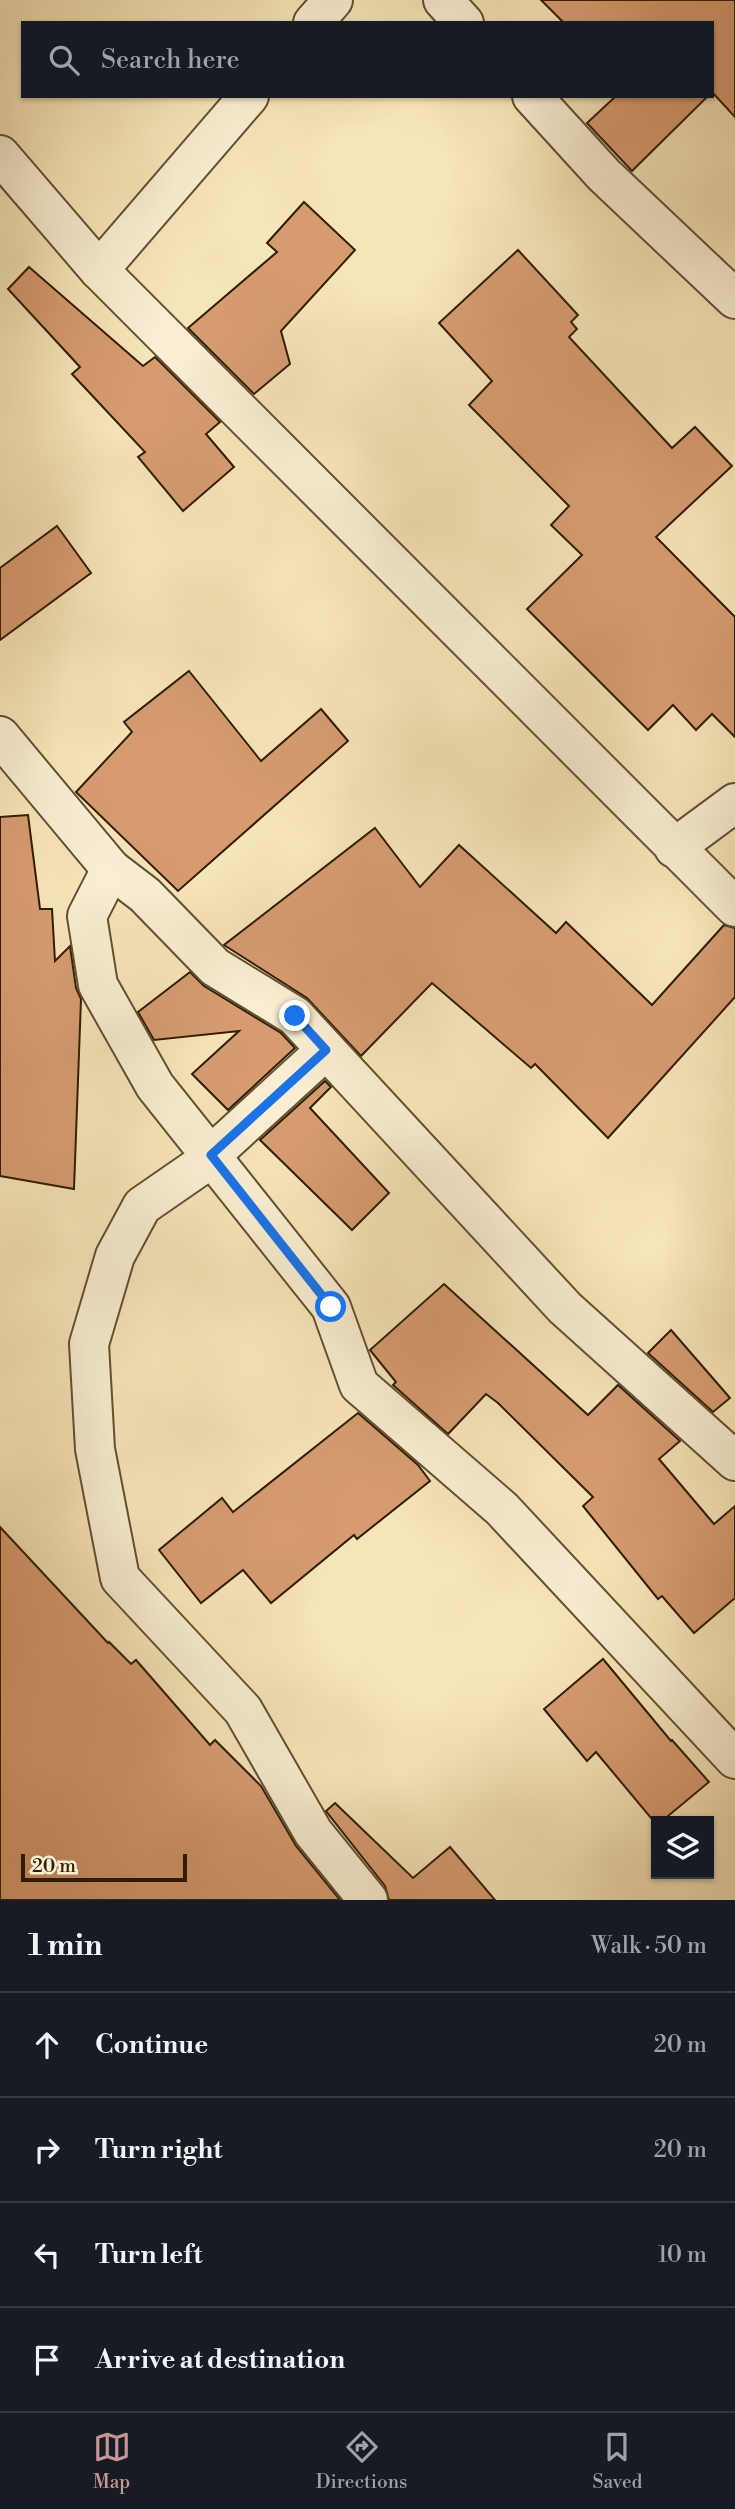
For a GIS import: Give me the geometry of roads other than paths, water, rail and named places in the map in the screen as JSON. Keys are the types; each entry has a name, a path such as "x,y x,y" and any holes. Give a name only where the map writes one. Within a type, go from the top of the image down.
{"street":[{"path":"315,21 333,0"},
{"path":"443,0 462,21"},
{"path":"99,270 247,98"},
{"path":"534,98 604,175 735,299"},
{"path":"0,155 99,270 735,907"},
{"path":"0,736 111,869 145,895 215,967 295,1016 565,1308 735,1461"},
{"path":"674,848 735,803"},
{"path":"111,869 88,916 98,985 155,1086 331,1307 359,1385 502,1509 735,1759"},
{"path":"326,1050 197,1168 142,1206 115,1256 89,1345 95,1449 120,1578 243,1710 313,1832 368,1900"}]}
